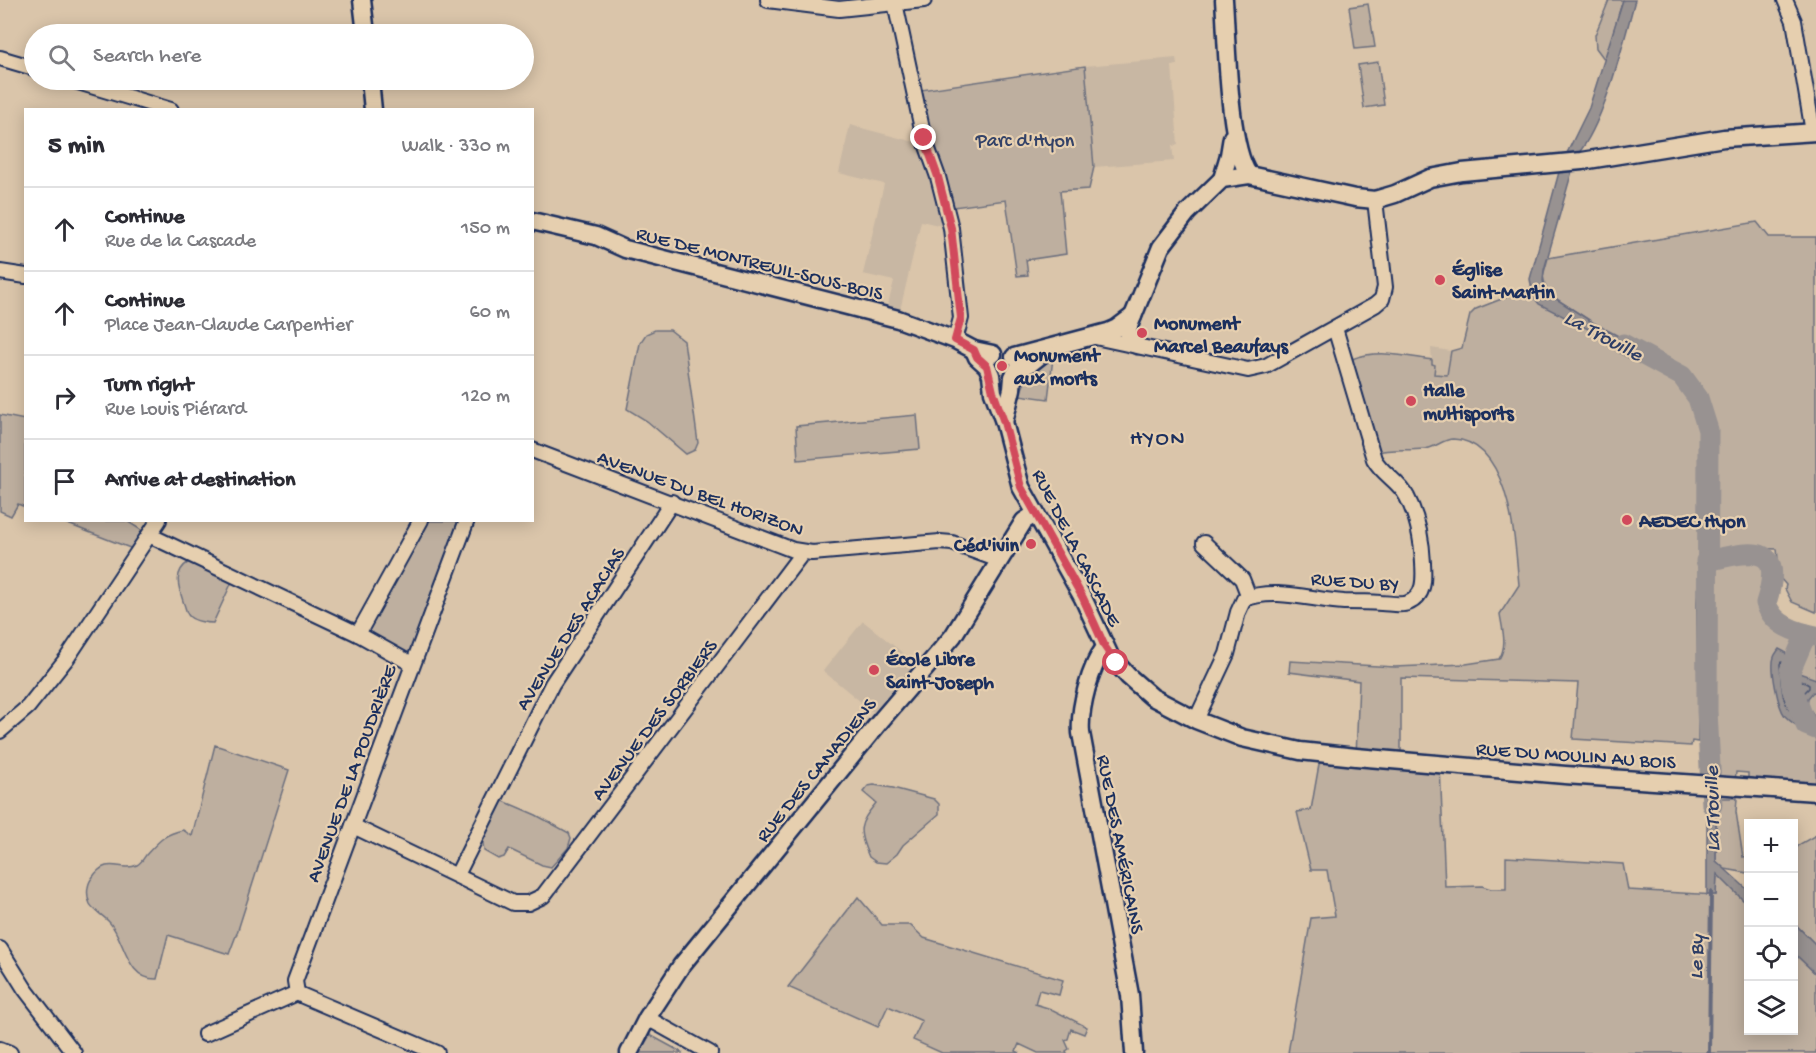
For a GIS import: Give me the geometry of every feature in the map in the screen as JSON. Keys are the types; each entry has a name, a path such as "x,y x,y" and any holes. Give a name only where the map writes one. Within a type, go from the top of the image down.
{"street":[{"path":"362,0 365,24"},
{"path":"768,0 839,9 924,0"},
{"path":"1224,0 1233,121 1240,157 1249,175"},
{"path":"1222,179 1249,175 1355,198 1375,200 1430,178 1462,172 1582,161 1706,140 1814,132 1794,21 1785,0"},
{"path":"895,3 924,138 938,177 951,228 961,318 955,340"},
{"path":"0,58 24,65"},
{"path":"104,90 164,108"},
{"path":"371,90 374,108"},
{"path":"1137,345 1128,332 1161,247 1187,213 1222,179 1229,155 1233,121"},
{"path":"1093,336 1248,370 1266,366 1382,299 1385,287 1375,200"},
{"name":"RUE DE MONTREUIL-SOUS-BOIS","path":"534,221 596,236 625,249 898,319 955,340 974,350 990,365"},
{"path":"0,272 24,276"},
{"path":"1004,422 1015,368 1005,351 990,365 1000,381 1015,368 1031,363 1048,348 1093,336 1131,321"},
{"name":"RUE DU BY","path":"1250,597 1256,594 1301,596 1343,602 1407,604 1420,593 1424,579 1423,559 1421,536 1415,516 1406,495 1374,459 1335,328"},
{"name":"RUE DE LA CASCADE","path":"990,365 996,404 1004,422 1021,487 1083,598 1105,647 1128,676 1152,697 1196,720 1242,738 1300,751 1440,765"},
{"name":"AVENUE DU BEL HORIZON","path":"534,451 802,552 940,542 952,543 999,560"},
{"name":"AVENUE DES ACACIAS","path":"457,874 552,684 672,502"},
{"name":"RUE DES CANADIENS","path":"629,1053 647,1018 681,966 882,719 953,636 1024,521 1035,514"},
{"path":"0,731 28,707 67,658 158,522"},
{"path":"358,634 420,522"},
{"path":"412,664 466,522"},
{"name":"AVENUE DE LA POUDRIÈRE","path":"149,535 358,634 412,664 297,973 295,981 297,993"},
{"path":"1196,720 1227,654 1238,612 1244,599 1250,597 1242,579 1205,542"},
{"name":"AVENUE DES SORBIERS","path":"457,874 513,903 528,903 543,896 802,552"},
{"name":"RUE DES AMÉRICAINS","path":"1105,647 1100,653 1088,689 1081,715 1081,733 1130,995 1134,1053"},
{"name":"RUE DU MOULIN AU BOIS","path":"1440,765 1816,792"},
{"path":"353,826 457,874"},
{"path":"0,949 25,989 74,1053"},
{"path":"205,1034 297,993 437,1053"},
{"path":"647,1018 710,1053"},
{"path":"0,1049 10,1053"}],"shaded area":[{"path":"1176,58 1177,65 1172,66 1178,145 1172,146 1174,161 1094,167 1085,66"},
{"path":"850,125 926,145 951,228 921,221 898,319 885,316 894,281 863,274 884,184 839,173"},
{"path":"1431,348 1451,351 1447,376 1434,374 1435,365 1432,364"},
{"name":"École Libre Saint-Joseph","path":"863,621 924,670 882,719 823,671"}],"green space":[{"path":"1609,0 1623,0 1605,60 1596,48 1595,35"},
{"path":"1368,4 1375,47 1355,49 1349,7"},
{"path":"1378,62 1384,105 1364,108 1358,65"},
{"name":"Parc d'Hyon","path":"1085,66 1094,167 1089,189 1060,191 1066,254 1026,260 1028,275 1017,276 1006,200 946,208 914,91"},
{"path":"1757,222 1769,237 1816,237 1816,612 1792,602 1785,589 1786,585 1780,578 1777,549 1744,548 1712,554 1700,531 1697,603 1698,742 1692,741 1691,746 1573,739 1578,683 1401,678 1401,762 1440,765 1445,887 1482,886 1491,889 1506,889 1506,857 1623,864 1628,890 1716,895 1717,873 1744,901 1744,1035 1798,1035 1798,957 1816,974 1816,1053 1288,1053 1311,918 1335,916 1327,870 1311,870 1297,812 1311,810 1321,753 1356,757 1359,681 1289,672 1290,661 1395,667 1466,664 1499,659 1504,643 1500,614 1519,585 1512,521 1506,497 1498,475 1487,457 1472,444 1453,439 1428,449 1374,453 1352,359 1382,354 1432,360 1432,364 1435,365 1434,374 1447,375 1451,351 1462,348 1470,315 1476,309 1536,287 1541,297 1592,322 1547,293 1543,276 1548,258"},
{"path":"655,330 670,330 684,341 698,443 695,450 686,454 647,421 627,409 640,343 646,334"},
{"path":"1053,358 1048,399 1019,395 1028,376"},
{"path":"0,415 24,420 24,507 18,504 11,516 0,511"},
{"path":"917,415 920,449 798,460 796,426"},
{"path":"63,522 129,522 149,535 138,551"},
{"path":"419,522 467,522 412,664 358,634"},
{"path":"1758,558 1766,563 1769,575 1761,601 1775,629 1816,639 1816,785 1748,782 1748,773 1736,772 1735,781 1715,776 1716,563"},
{"path":"189,562 230,581 231,584 213,623 195,620 187,613 178,581 180,571"},
{"path":"215,745 289,770 229,954 168,935 157,979 147,978 132,966 115,930 90,904 89,883 98,871 109,865 131,867 138,864 166,836 183,830 192,836"},
{"path":"874,785 934,799 939,804 939,814 886,863 876,862 869,857 861,834 863,823 876,803 863,792 868,786"},
{"path":"1716,798 1737,798 1736,812 1744,857 1744,872 1725,869 1716,861"},
{"path":"501,800 569,833 571,838 568,848 551,867 509,849 504,857 498,859 484,851 482,836"},
{"path":"1816,835 1816,945 1798,927 1798,846"},
{"path":"858,897 882,925 910,925 924,938 1063,980 1059,995 1039,990 1035,1004 1051,1009 1087,1027 1084,1034 1071,1029 1068,1039 1065,1040 1069,1049 1067,1053 1038,1053 1019,1044 1016,1051 1020,1053 942,1053 913,1040 922,1021 888,1006 878,1027 788,987"},
{"path":"650,1035 683,1053 639,1053"}],"water":[{"path":"1623,0 1635,0 1604,103 1596,124 1577,155 1566,155 1589,108"},
{"path":"1572,171 1544,270 1543,281 1547,293 1592,322 1652,354 1647,359 1539,304 1533,296 1530,279 1559,172"},
{"path":"1779,649 1785,652 1788,658 1793,654 1798,661 1799,673 1816,679 1816,693 1813,692 1808,698 1807,706 1814,716 1816,737 1799,728 1782,711 1773,670 1774,657"},
{"path":"1707,785 1716,786 1716,861 1744,886 1744,901 1717,874 1716,895 1707,895"},
{"path":"1798,927 1816,945 1816,974 1798,957"}],"waterway":[{"name":"La Trouille","path":"1623,344 1682,376 1698,398 1708,430 1707,711 1712,805"},
{"name":"La Trouille","path":"1706,561 1737,555 1760,555 1767,560 1771,569 1771,583 1766,603 1769,611 1786,626 1816,636"},
{"name":"La Trouille","path":"1806,634 1790,671 1792,688 1806,725 1816,729"},
{"name":"Le By","path":"1709,1053 1711,892"}],"place":[{"name":"Église Saint-Martin","path":"1440,280"},
{"name":"Monument Marcel Beaufays","path":"1142,333"},
{"name":"Monument aux morts","path":"1002,366"},
{"name":"Halle multisports","path":"1411,401"},
{"name":"AEDEC Hyon","path":"1627,520"},
{"name":"Céd'ivin","path":"1031,544"},
{"name":"École Libre Saint-Joseph","path":"874,670"}],"district":[{"name":"HYON","path":"1158,436"}],"route":[{"path":"924,138 938,177 951,228 961,318 955,340 974,350 975,356 987,366 1021,487 1083,598 1105,647 1116,663"}]}
